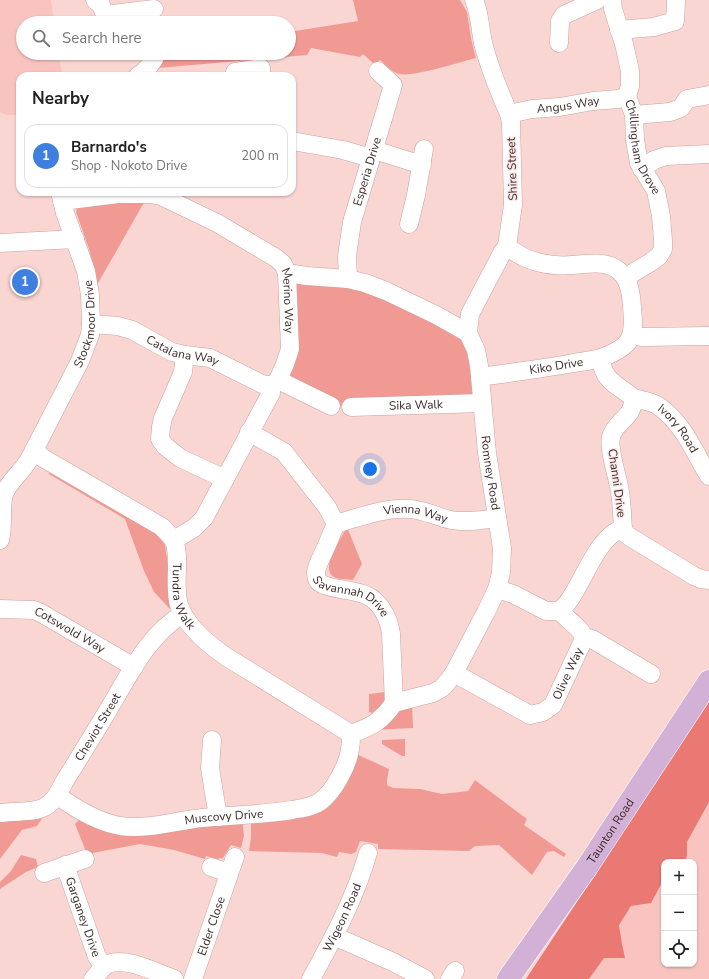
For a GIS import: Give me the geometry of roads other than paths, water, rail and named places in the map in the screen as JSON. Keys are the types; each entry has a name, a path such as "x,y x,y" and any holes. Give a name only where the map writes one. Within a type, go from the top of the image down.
{"main road":[{"name":"Taunton Road","path":"508,979 587,867 709,681"}],"street":[{"path":"95,0 101,5 105,16"},
{"name":"Shire Street","path":"468,333 470,314 502,252 507,246 513,205 511,122 489,62 474,0"},
{"path":"559,43 560,21 564,15 597,0"},
{"name":"Chillingham Drove","path":"612,0 613,9 624,44 630,71 630,86 627,96 634,115 639,163 656,191 662,226 663,249 652,262 626,277"},
{"path":"619,30 654,27 675,21 676,2"},
{"path":"124,16 154,11"},
{"path":"144,72 154,60"},
{"path":"235,72 261,68 261,72"},
{"name":"Esperia Drive","path":"348,280 347,256 352,222 394,86 378,71"},
{"path":"634,115 670,112 681,108 687,99 709,95"},
{"name":"Angus Way","path":"509,114 532,109 560,107 593,101 618,99 627,96"},
{"path":"296,142 372,154 423,157 409,224"},
{"path":"642,169 654,160 666,156 709,154"},
{"name":"Merino Way","path":"61,197 98,196"},
{"name":"Merino Way","path":"161,196 217,223 276,258 283,264 286,273 290,349 285,364 274,383 271,393 204,518 194,528 174,540"},
{"name":"Stockmoor Drive","path":"3,487 25,467 80,361 90,335 90,295 86,271 61,197"},
{"path":"0,243 75,239"},
{"path":"507,246 515,253 539,263 551,266 588,264 608,265 615,268 626,277 631,293 633,311 629,338 709,336"},
{"path":"286,273 365,283 386,291 436,315 468,333"},
{"name":"Catalana Way","path":"91,324 118,326 132,330 172,352 210,358 262,384 274,383"},
{"name":"Romney Road","path":"394,703 433,693 442,688 454,673 497,589 502,563 502,548 488,453 476,350 468,333"},
{"name":"Kiko Drive","path":"480,377 601,358 617,350 629,338"},
{"path":"185,355 183,372 163,418 160,439 165,446 180,458 225,479"},
{"path":"601,358 604,371 609,379 633,398"},
{"path":"274,383 331,406"},
{"name":"Ivory Road","path":"633,398 656,405 667,414 683,433 709,476"},
{"name":"Channi Drive","path":"560,611 568,602 601,547 613,533 623,529 620,493 611,448 611,437 616,427 629,415 634,406 633,398"},
{"name":"Sika Walk","path":"350,407 482,403"},
{"path":"249,432 284,452 327,507 336,524"},
{"path":"34,450 43,458 152,520 162,527 174,540"},
{"path":"0,540 3,487"},
{"name":"Vienna Way","path":"336,524 388,510 408,508 424,510 450,520 466,522 497,518"},
{"name":"Savannah Drive","path":"336,524 318,564 316,573 317,578 320,583 369,597 382,609 391,634 394,703"},
{"path":"623,529 630,537 681,569 701,579 709,580"},
{"name":"Tundra Walk","path":"174,540 177,596 183,614 208,644 350,734"},
{"path":"497,589 513,594 546,611 560,611"},
{"name":"Cotswold Way","path":"0,609 34,610 41,613 134,667"},
{"name":"Olive Way","path":"454,673 530,715 543,712 553,705 582,643 583,637 581,631 564,617 560,611"},
{"name":"Cheviot Street","path":"0,813 41,810 58,796 64,782 134,667 157,635 172,621 183,614"},
{"path":"583,637 592,639 651,674"},
{"path":"350,734 372,726 394,703"},
{"name":"Muscovy Drive","path":"58,796 93,816 119,826 148,827 182,820 265,814 313,806 322,801 330,792 343,771 351,747 350,734"},
{"path":"212,740 210,768 218,817"},
{"name":"Wigeon Road","path":"310,979 334,936 358,884 368,853"},
{"name":"Garganey Drive","path":"44,873 84,859"},
{"name":"Garganey Drive","path":"65,865 97,957 98,973"},
{"name":"Elder Close","path":"194,979 232,865 211,867"},
{"path":"334,936 394,962 425,979"},
{"path":"98,973 109,963 119,961 128,962 174,979"}],"place":[{"name":"Barnardo's","path":"25,282"}]}
